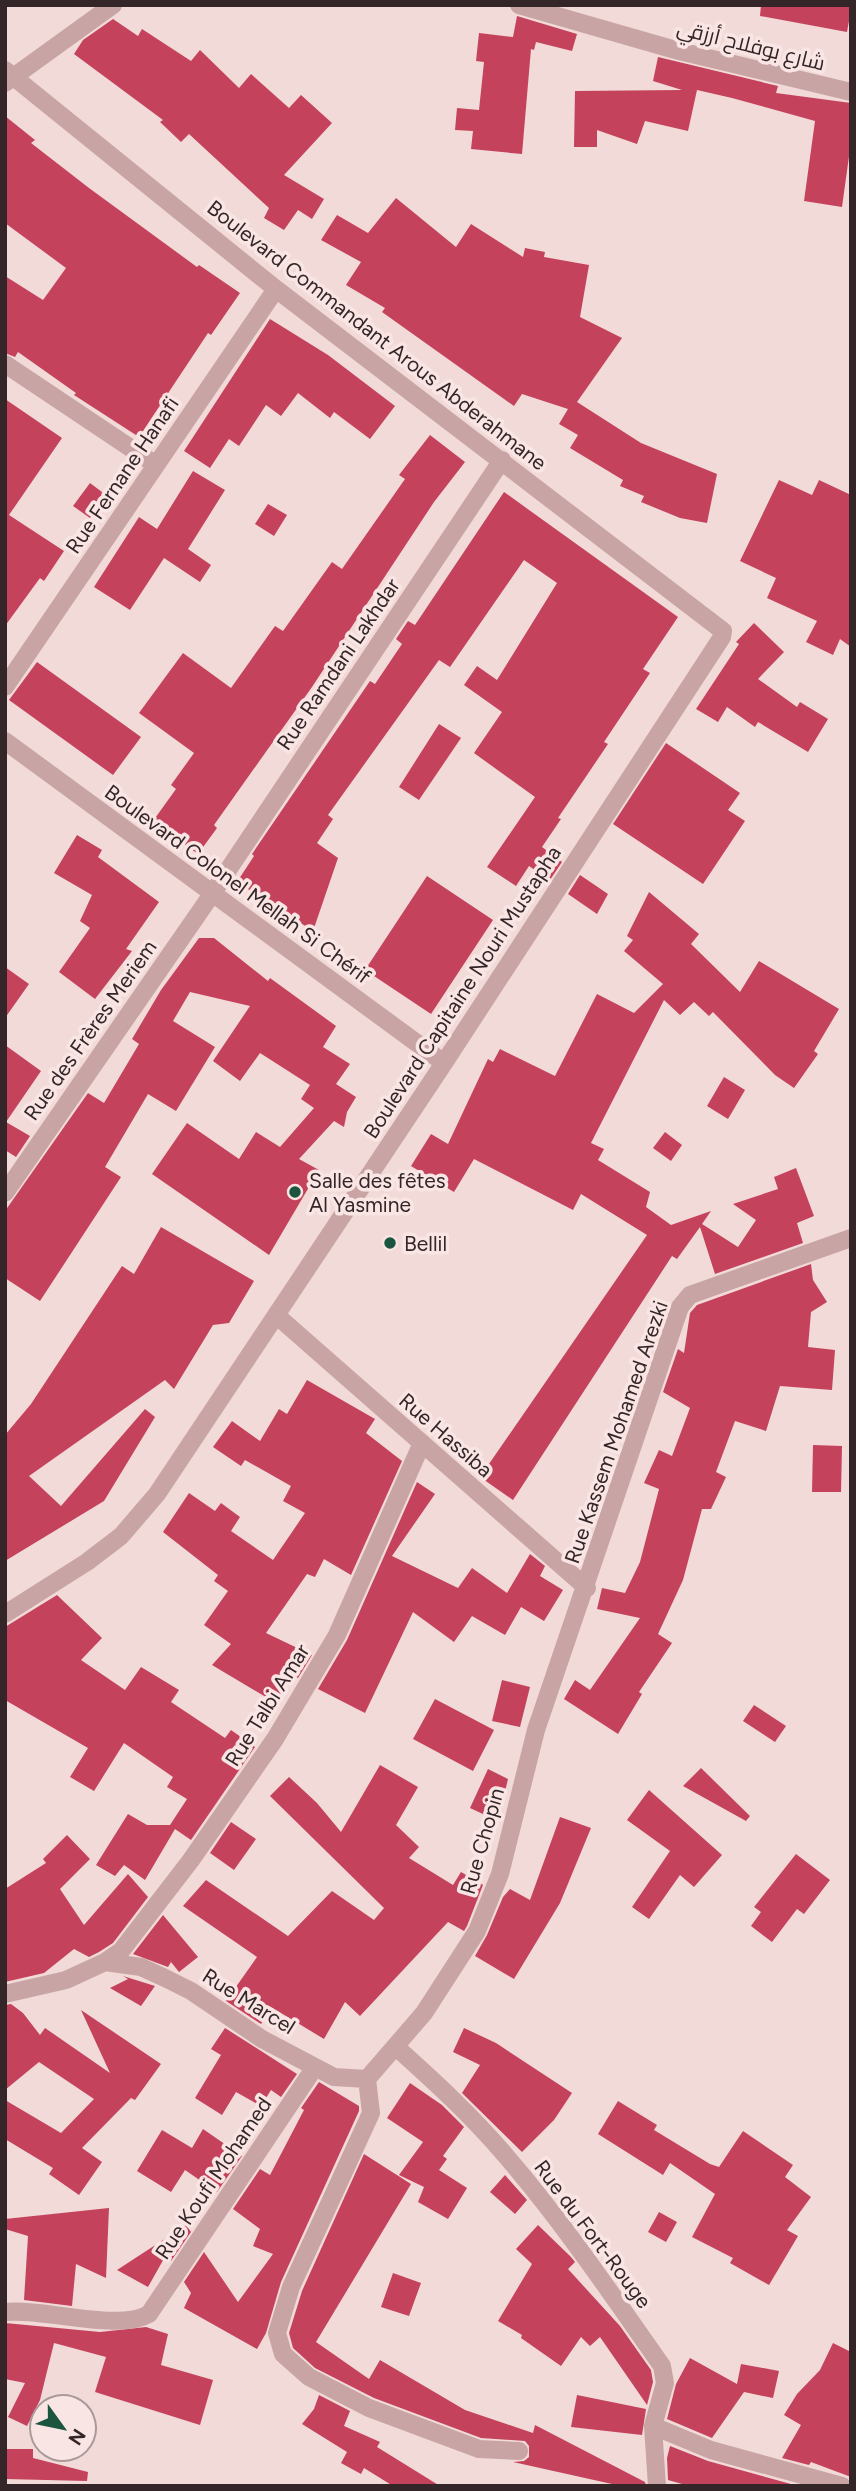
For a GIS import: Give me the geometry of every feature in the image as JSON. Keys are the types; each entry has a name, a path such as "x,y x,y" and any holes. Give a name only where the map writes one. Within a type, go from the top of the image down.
{"street":[{"path":"8,76 113,5"},
{"name":"شارع بوفلاح أرزقي","path":"519,5 679,51 851,92"},
{"name":"Boulevard Commandant Arous Abderahmane","path":"8,76 276,289 723,631"},
{"name":"Rue Fernane Hanafi","path":"5,687 276,289"},
{"path":"5,364 156,465"},
{"name":"Rue Ramdani Lakhdar","path":"212,894 502,460"},
{"name":"Boulevard Capitaine Nouri Mustapha","path":"5,1614 88,1562 134,1521 157,1494 444,1063 715,648 723,631"},
{"name":"Boulevard Colonel Mellah Si Chérif","path":"5,741 444,1063"},
{"name":"Rue des Frères Meriem","path":"5,1193 212,894"},
{"name":"Rue Kassem Mohamed Arezki","path":"587,1588 680,1307 690,1295 851,1238"},
{"name":"Rue Hassiba","path":"276,1315 587,1588"},
{"name":"Rue Talbi Amar","path":"105,1962 121,1951 191,1860 267,1751 313,1677 337,1635 422,1443"},
{"name":"Rue Chopin","path":"368,2080 424,2013 477,1931 500,1874 536,1730 587,1588"},
{"path":"5,1994 66,1980 105,1962"},
{"name":"Rue Marcel","path":"105,1962 141,1967 191,1991 253,2034 334,2077 368,2080"},
{"name":"Rue du Fort-Rouge","path":"396,2047 453,2098 506,2156 579,2247 662,2367 665,2383 653,2426 657,2486"},
{"name":"Rue Koufi Mohamed","path":"5,2312 27,2310 115,2322 138,2321 149,2314 315,2067"},
{"path":"368,2080 371,2113 328,2202 279,2320 277,2340 283,2354 309,2377 369,2409 479,2449 519,2451"},
{"path":"653,2426 711,2450 842,2486"}],"building":[{"path":"761,5 851,5 847,32 760,16"},
{"path":"517,16 577,34 572,51 536,42 534,50 531,49 522,154 471,149 473,131 455,130 457,108 479,110 484,62 476,61 479,33 513,37"},
{"path":"113,19 138,36 142,29 191,61 200,50 239,88 251,74 289,108 301,95 332,123 284,175 324,199 312,219 298,210 284,230 264,218 269,208 189,134 181,142 160,122 163,120 74,54 83,40"},
{"path":"658,57 778,86 776,93 851,103 851,142 842,207 804,201 815,121 697,90 688,131 645,121 637,144 597,130 597,147 574,147 575,91 682,90 653,81"},
{"path":"5,116 35,140 31,143 89,188 197,267 199,265 240,293 211,335 208,333 139,437 74,395 76,393 18,352 15,357 5,353 5,276 43,300 66,268 5,223"},
{"path":"396,198 456,247 471,224 523,257 525,248 545,252 544,257 589,265 580,317 622,338 577,402 641,443 717,474 707,523 680,518 641,502 644,496 620,486 623,480 570,448 578,435 559,424 568,409 522,394 514,406 382,312 385,308 346,285 361,262 321,240 337,215 368,233"},
{"path":"270,319 328,355 395,406 370,439 334,412 330,418 298,393 281,416 266,405 239,446 229,439 210,468 184,451"},
{"path":"5,399 62,438 9,515 64,551 44,581 40,578 5,626"},
{"path":"430,435 465,462 434,502 312,687 214,825 217,828 198,854 153,821 176,789 171,785 194,753 139,713 183,653 231,688 275,626 283,631 332,562 342,569 405,479 399,475"},
{"path":"193,471 225,490 188,549 211,565 200,582 164,558 130,610 94,587 139,517 157,529"},
{"path":"779,480 812,495 819,480 851,495 851,647 840,639 833,655 806,642 817,621 767,598 776,578 740,561"},
{"path":"90,483 106,495 90,518 73,506"},
{"path":"504,492 678,617 643,669 650,673 604,742 608,744 558,818 561,819 542,847 562,862 550,880 529,866 516,886 487,867 535,797 474,753 502,712 464,685 477,666 497,680 557,583 524,560 450,667 439,660 328,815 333,819 317,843 338,858 313,931 237,882 254,856 252,854 370,681 375,684 402,644 396,639 408,621 415,625"},
{"path":"268,504 287,515 274,536 255,524"},
{"path":"754,623 784,652 758,679 797,707 800,702 828,719 808,752 758,722 755,727 727,707 718,722 696,709 739,644 736,642"},
{"path":"37,662 141,737 113,775 9,700"},
{"path":"439,724 461,738 419,800 399,787"},
{"path":"666,743 740,793 728,810 745,821 703,884 613,824"},
{"path":"77,835 102,850 98,857 159,902 126,949 132,951 95,999 59,972 90,928 80,921 92,895 54,873"},
{"path":"580,875 608,894 597,914 568,894"},
{"path":"427,876 493,920 431,1014 365,970"},
{"path":"649,892 699,934 691,944 740,992 759,961 839,1009 814,1051 818,1054 794,1088 775,1075 713,1012 709,1016 694,1002 680,1015 664,1000 591,1143 604,1149 598,1160 650,1192 646,1207 671,1225 711,1211 702,1224 738,1247 756,1220 733,1204 778,1189 774,1177 796,1168 814,1216 797,1223 803,1243 715,1274 700,1227 677,1259 672,1256 513,1500 480,1477 647,1235 581,1194 573,1210 474,1159 454,1192 411,1166 431,1134 448,1144 488,1059 493,1062 500,1049 555,1076 597,994 634,1013 663,984 624,951 633,940 627,936"},
{"path":"199,938 214,938 268,981 270,978 336,1026 323,1047 350,1064 336,1084 356,1097 347,1112 344,1127 334,1121 299,1159 319,1170 269,1255 152,1174 187,1123 239,1159 256,1132 280,1147 314,1108 301,1099 310,1085 260,1053 240,1081 213,1061 250,1006 190,992 173,1021 215,1047 176,1111 148,1094 105,1167 121,1177 40,1301 5,1278 5,1211 88,1093 104,1103 139,1044 132,1039 161,990"},
{"path":"5,967 29,984 5,1018"},
{"path":"5,1045 41,1071 6,1122 30,1136 16,1157 5,1150"},
{"path":"724,1077 745,1090 728,1119 707,1106"},
{"path":"665,1132 682,1145 671,1161 653,1148"},
{"path":"161,1227 254,1281 229,1323 213,1325 174,1389 165,1380 29,1476 61,1506 145,1409 155,1417 104,1501 5,1561 5,1435 31,1404 122,1266 134,1274"},
{"path":"811,1264 813,1280 827,1302 811,1312 808,1347 835,1350 832,1390 780,1386 766,1431 735,1421 716,1472 726,1477 711,1509 702,1509 683,1580 658,1634 672,1643 639,1692 642,1694 618,1734 564,1699 575,1680 590,1690 640,1618 597,1609 602,1588 625,1593 640,1562 659,1489 644,1483 659,1450 672,1456 690,1408 663,1392 678,1349 684,1353 690,1313 697,1305"},
{"path":"307,1380 375,1419 366,1433 402,1461 351,1575 324,1559 315,1577 307,1574 266,1633 312,1655 298,1678 292,1675 276,1703 212,1665 231,1644 204,1625 228,1591 214,1581 218,1575 163,1532 189,1493 215,1511 221,1503 240,1517 231,1531 273,1560 305,1513 283,1501 291,1486 245,1460 241,1466 213,1447 232,1421 260,1441 279,1409 287,1414"},
{"path":"813,1445 842,1446 841,1492 812,1492"},
{"path":"417,1482 435,1494 392,1556 458,1588 472,1568 507,1593 530,1554 545,1566 540,1576 563,1590 544,1621 521,1607 505,1635 472,1616 454,1642 413,1612 365,1713 318,1689 347,1640"},
{"path":"57,1595 102,1638 81,1660 125,1690 141,1667 179,1690 171,1702 225,1738 231,1730 255,1747 191,1840 175,1829 145,1880 124,1865 115,1876 96,1865 128,1814 147,1825 170,1825 187,1799 167,1787 173,1777 124,1743 94,1791 70,1777 88,1748 5,1700 5,1627"},
{"path":"502,1680 530,1687 520,1727 492,1721"},
{"path":"435,1699 494,1730 473,1771 413,1739"},
{"path":"754,1705 786,1726 775,1742 743,1721"},
{"path":"380,1765 418,1787 396,1825 419,1847 409,1858 453,1885 461,1872 483,1885 467,1926 464,1931 448,1922 360,2016 345,2002 324,2039 271,2007 261,2024 226,2001 257,1957 183,1906 206,1880 288,1936 332,1891 374,1920 384,1908 270,1796 289,1777 317,1803 341,1832"},
{"path":"701,1768 750,1816 746,1821 683,1786"},
{"path":"488,1769 508,1779 498,1821 470,1808"},
{"path":"649,1790 722,1855 694,1887 680,1875 649,1919 632,1907 670,1851 627,1820"},
{"path":"560,1817 591,1828 560,1903 514,1979 475,1956 503,1897 510,1889 530,1900"},
{"path":"231,1822 256,1839 234,1870 210,1853"},
{"path":"67,1835 90,1859 60,1889 84,1925 128,1874 148,1897 113,1943 99,1952 89,1957 74,1949 44,1973 5,1982 5,1889 46,1863 43,1859"},
{"path":"796,1854 830,1880 804,1914 797,1909 772,1942 751,1926 761,1912 754,1907"},
{"path":"163,1915 198,1957 179,1972 171,1962 168,1967 133,1954"},
{"path":"123,1976 155,1986 141,2006 110,1988 128,1979"},
{"path":"11,2004 23,2013 40,2035 45,2028 110,2073 81,2010 161,2064 135,2100 131,2098 82,2148 102,2162 79,2195 49,2174 53,2168 5,2139 5,2100 61,2133 94,2099 39,2062 5,2090 5,2005"},
{"path":"225,2028 297,2074 281,2097 271,2090 261,2106 236,2092 222,2115 195,2098 221,2055 211,2049"},
{"path":"464,2028 496,2043 572,2093 554,2120 522,2152 462,2093 480,2065 453,2052"},
{"path":"319,2082 359,2106 359,2111 281,2282 266,2333 257,2349 184,2308 191,2293 184,2282 204,2252 238,2302 273,2254 253,2246 260,2229 233,2209 260,2169 270,2175 304,2110 301,2108"},
{"path":"410,2083 442,2105 464,2127 443,2156 447,2159 439,2170 467,2188 448,2219 418,2202 424,2187 399,2175 423,2142 387,2118"},
{"path":"618,2101 657,2125 654,2130 710,2164 719,2167 743,2131 793,2165 785,2177 811,2197 787,2230 798,2236 769,2285 730,2263 733,2258 692,2237 715,2194 670,2163 663,2175 598,2134"},
{"path":"203,2129 242,2156 217,2192 185,2170 171,2192 137,2171 162,2130 192,2148"},
{"path":"364,2154 411,2184 316,2342 369,2379 380,2360 465,2410 533,2433 535,2425 645,2482 646,2486 621,2486 513,2462 524,2461 529,2457 529,2446 525,2441 481,2438 374,2398 315,2368 293,2348 289,2333 302,2291"},
{"path":"505,2175 527,2200 515,2214 490,2192"},
{"path":"109,2208 106,2278 76,2264 72,2306 24,2300 28,2236 5,2229 5,2219"},
{"path":"659,2212 677,2222 666,2242 648,2232"},
{"path":"186,2225 191,2232 171,2261 166,2255 148,2287 117,2270"},
{"path":"538,2225 575,2262 568,2269 620,2326 651,2370 653,2382 647,2405 600,2337 590,2346 581,2337 561,2366 521,2338 522,2335 498,2321 532,2264 516,2249"},
{"path":"393,2273 421,2283 409,2316 381,2307"},
{"path":"5,2323 100,2332 146,2327 168,2334 161,2365 213,2380 200,2425 95,2392 106,2357 54,2343 42,2393 28,2393 27,2426 8,2417 25,2383 5,2379"},
{"path":"833,2343 851,2352 851,2477 811,2462 809,2465 782,2458 801,2425 784,2415 797,2394 820,2370"},
{"path":"690,2358 737,2384 741,2364 779,2371 773,2398 744,2392 712,2438 667,2419 676,2384"},
{"path":"319,2395 350,2411 344,2426 380,2442 377,2447 440,2486 393,2486 364,2468 361,2474 341,2463 347,2452 302,2424 314,2409"},
{"path":"577,2395 646,2409 642,2435 571,2427"},
{"path":"670,2446 708,2461 798,2486 689,2486 668,2480 667,2458"},
{"path":"5,2449 28,2449 28,2463 53,2463 88,2472 87,2481 5,2479"}],"place":[{"name":"Salle des fêtes Al Yasmine","path":"295,1192"},
{"name":"Bellil","path":"390,1243"}]}
